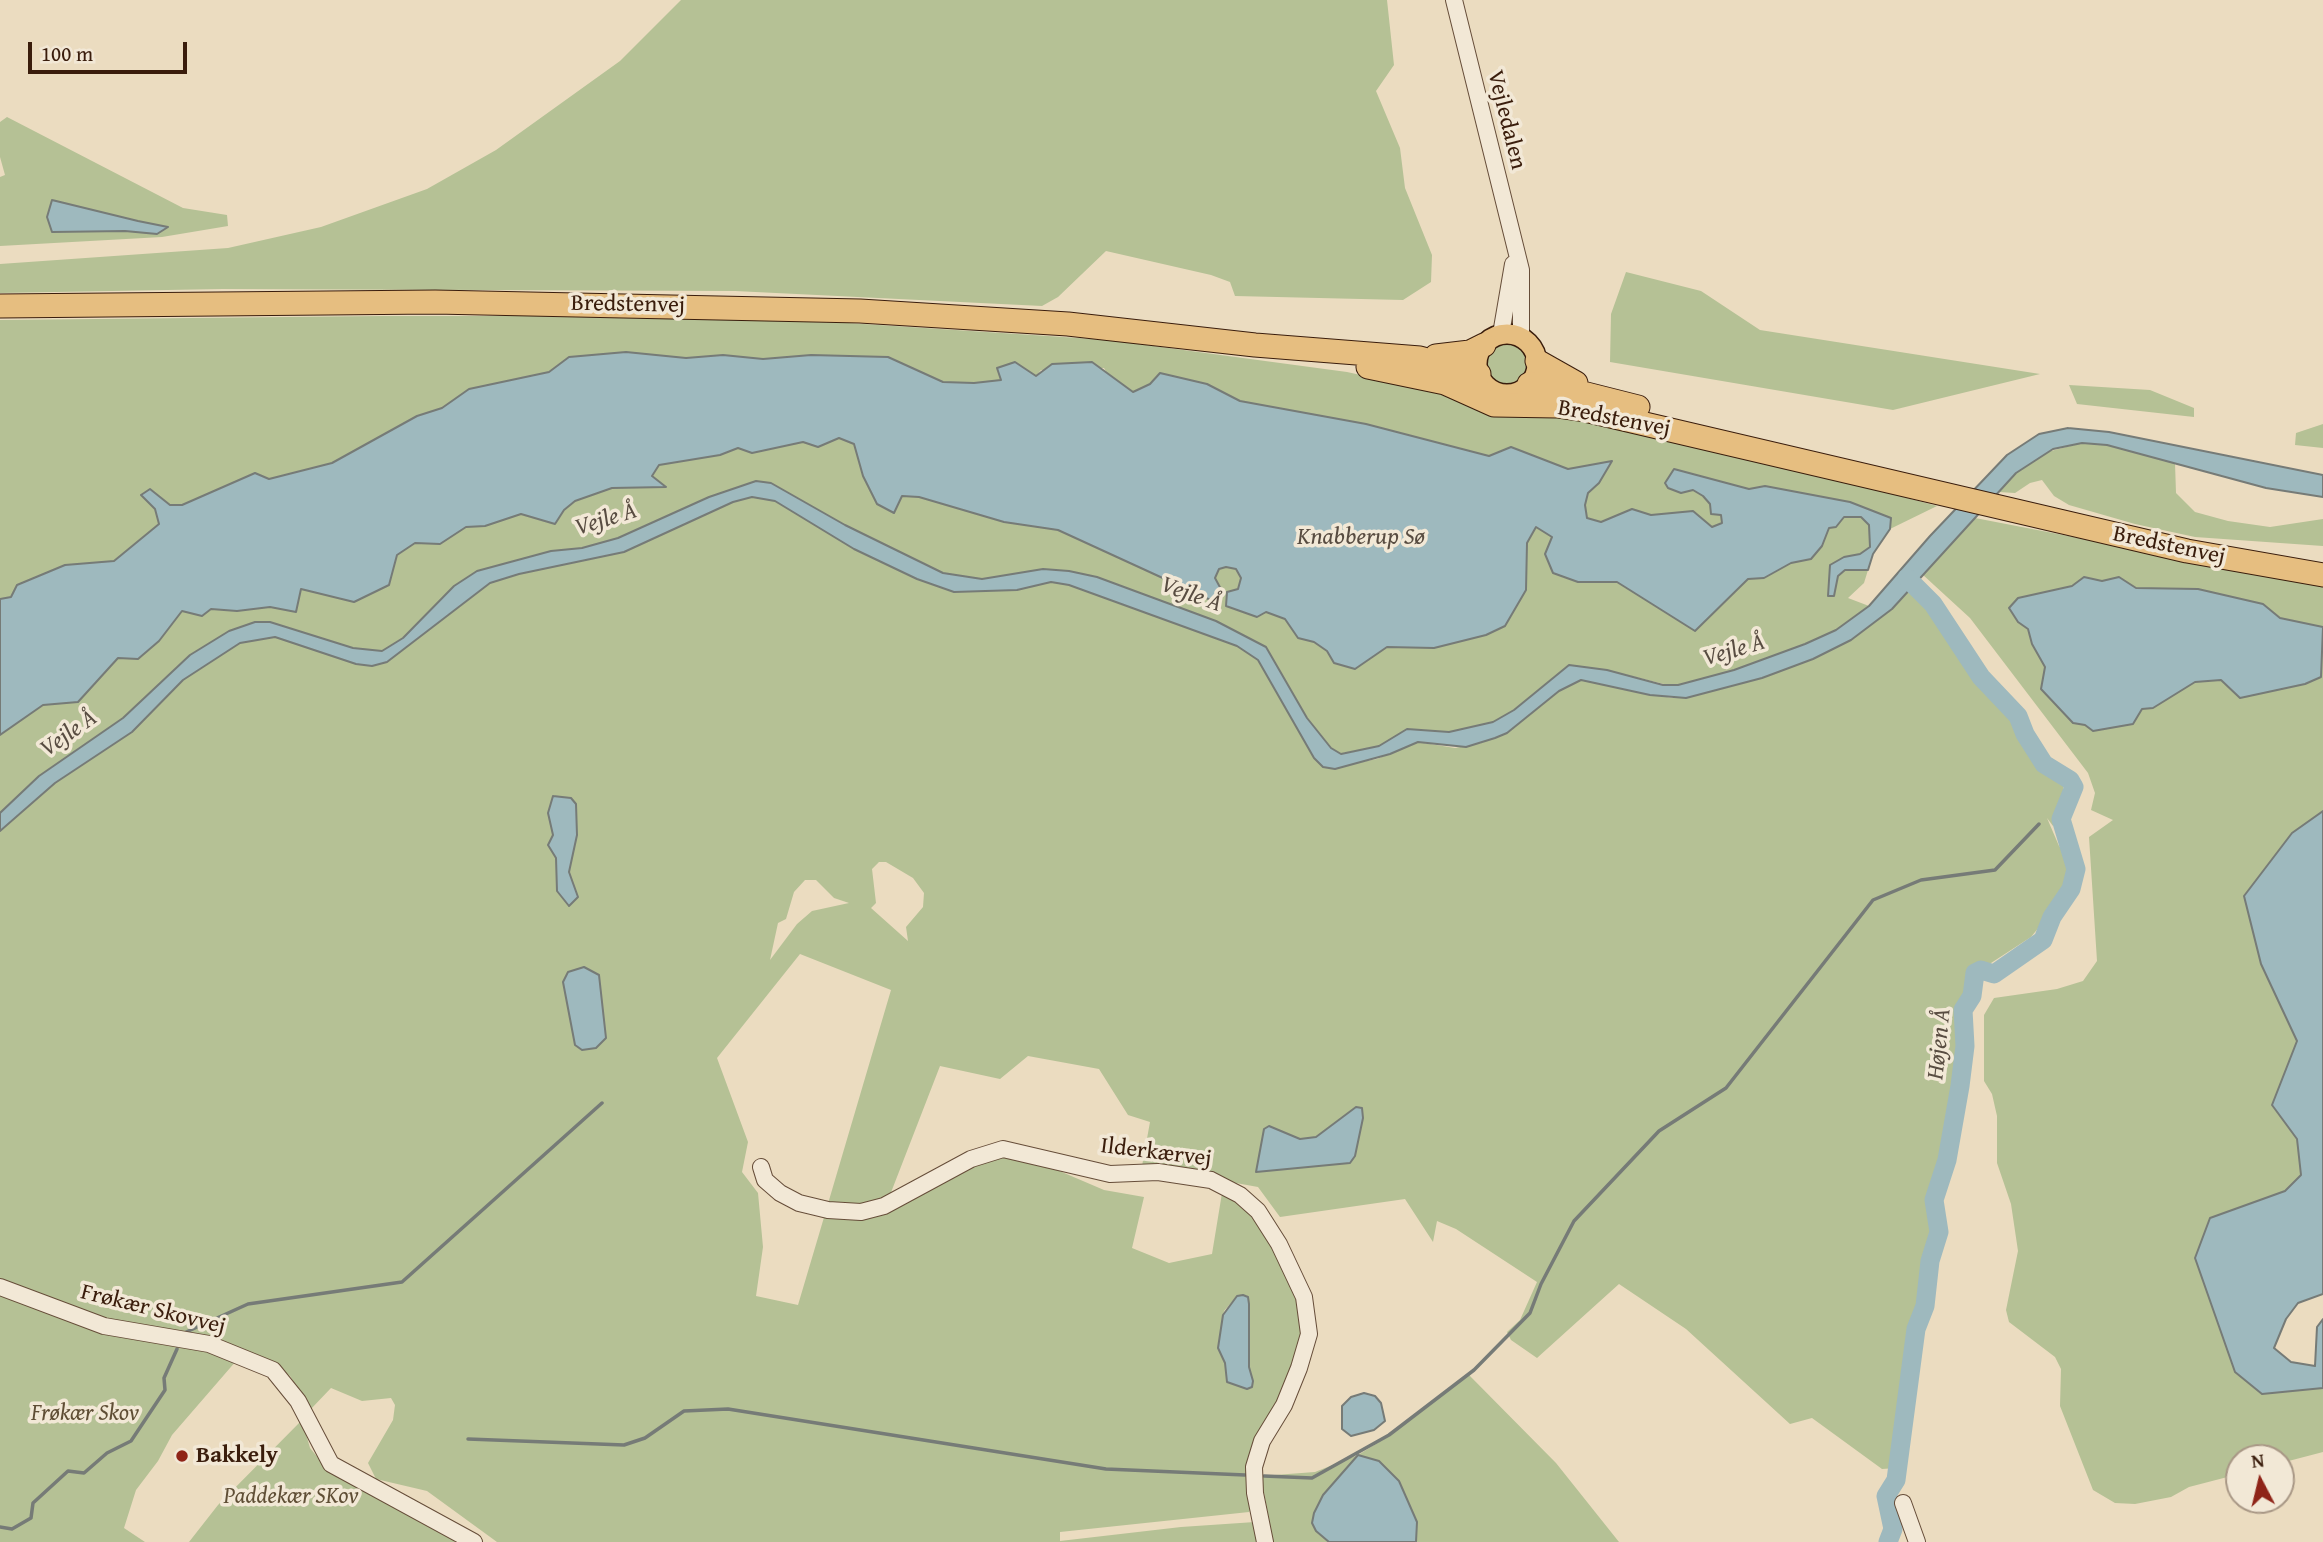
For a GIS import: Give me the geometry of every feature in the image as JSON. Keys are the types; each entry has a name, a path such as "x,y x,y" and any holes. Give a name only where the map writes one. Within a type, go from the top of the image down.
{"highway":[{"name":"Bredstenvej","path":"0,306 435,302 832,310 1068,324 1255,345 1420,358 1479,374"},
{"name":"Bredstenvej","path":"1420,358 1470,352 1502,339"},
{"name":"Bredstenvej","path":"1255,345 1432,379 1494,405 1576,408 2187,551 2323,576"},
{"name":"Bredstenvej","path":"1537,361 1604,397"},
{"name":"Bredstenvej","path":"1529,384 1555,386 1604,397 1934,491"}],"main road":[{"path":"1502,339 1534,349 1537,361 1529,384 1518,391 1505,394 1487,386 1479,374 1478,359 1502,339"}],"street":[{"name":"Vejledalen","path":"1454,0 1521,270 1502,339"},
{"name":"Ilderkærvej","path":"761,1167 765,1180 780,1194 799,1203 828,1210 861,1212 884,1206 971,1159 1003,1149 1110,1174 1158,1172 1211,1180 1240,1195 1258,1211 1279,1244 1304,1297 1309,1334 1284,1405 1262,1441 1254,1467 1255,1493 1265,1542"},
{"name":"Frøkær Skovvej","path":"0,1287 104,1326 209,1344 273,1370 298,1401 331,1464 474,1542"},
{"path":"1903,1503 1917,1542"}],"green space":[{"path":"681,0 1387,0 1394,65 1376,91 1400,148 1405,188 1432,255 1431,282 1403,300 1235,296 1230,282 1211,275 1106,251 1058,297 1042,306 735,291 223,289 0,293 0,264 228,248 321,227 427,189 496,150 620,61"},
{"path":"7,117 183,208 227,215 228,226 162,237 0,246 0,177 5,175 0,157 0,122","holes":["138,221 168,227 157,234 125,231 52,232"]},
{"path":"1626,272 1701,291 1760,330 2040,374 1893,410 1610,362 1611,314"},
{"path":"581,316 848,323 1109,340 1347,372 1434,391 1488,415 1558,412 1746,454 1937,506 1890,529 1890,518 1765,486 1749,489 1674,470 1681,493 1693,490 1703,496 1721,515 1722,523 1712,527 1693,511 1651,515 1632,509 1601,522 1587,518 1585,505 1588,493 1599,483 1611,461 1568,469 1512,447 1489,456 1366,424 1240,401 1207,384 1150,384 1133,392 1109,377 1104,368 1041,370 1036,376 974,383 943,382 888,357 811,355 763,359 723,355 686,358 626,352 569,357 549,372 469,389 442,408 417,416 332,463 269,479 254,473 182,505 170,505 150,490 141,495 155,509 159,524 114,561 65,565 11,597 0,599 0,320"},
{"path":"1507,340 1523,347 1530,363 1523,379 1507,386 1491,379 1484,363 1491,347"},
{"path":"2069,385 2150,390 2194,408 2194,417 2077,404"},
{"path":"2323,424 2323,448 2295,445 2296,433"},
{"name":"Frøkær Skov","path":"838,438 854,443 863,476 877,504 893,513 902,496 919,497 1004,522 1058,530 1215,602 1222,591 1215,578 1219,569 1236,569 1241,578 1238,589 1227,592 1226,606 1257,617 1266,611 1285,619 1298,638 1314,642 1327,651 1334,663 1355,669 1387,647 1434,648 1486,635 1504,626 1526,590 1527,543 1536,527 1552,537 1545,554 1554,573 1578,582 1617,582 1695,631 1748,579 1764,578 1791,563 1811,559 1822,546 1829,527 1836,527 1844,517 1861,517 1869,525 1870,547 1860,554 1844,557 1831,565 1828,596 1834,596 1838,576 1845,570 1868,570 1864,583 1848,598 1869,606 1836,630 1786,652 1707,679 1672,686 1607,670 1569,665 1514,710 1493,722 1449,732 1407,729 1379,746 1338,754 1329,768 1377,759 1418,742 1455,748 1481,743 1507,733 1559,691 1581,680 1672,698 1686,698 1762,678 1813,659 1851,640 1892,609 1913,585 1976,676 2012,719 2034,763 2064,783 2053,826 2047,818 2059,846 2070,855 2066,888 2053,900 2044,921 2031,937 1991,963 1981,963 1971,973 1972,996 1963,1010 1965,1046 1960,1086 1947,1160 1934,1200 1939,1232 1930,1261 1925,1306 1916,1329 1897,1468 1882,1469 1812,1418 1790,1424 1686,1329 1619,1284 1537,1358 1511,1340 1507,1332 1520,1320 1537,1282 1456,1229 1437,1221 1433,1242 1405,1199 1280,1217 1258,1187 1142,1166 1150,1122 1128,1115 1099,1069 1028,1056 1000,1079 940,1066 890,1195 861,1208 827,1207 891,990 800,954 717,1058 748,1142 742,1172 758,1193 763,1247 756,1296 798,1305 825,1214 851,1217 889,1208 962,1170 1000,1155 1022,1155 1104,1190 1144,1197 1132,1248 1169,1263 1212,1254 1222,1193 1239,1202 1258,1219 1296,1298 1304,1333 1283,1392 1248,1465 1249,1512 1060,1532 1060,1541 1181,1527 1255,1522 1259,1542 497,1542 427,1491 376,1479 368,1463 393,1420 395,1405 391,1398 362,1401 331,1388 310,1410 290,1376 278,1367 243,1353 172,1435 158,1461 136,1490 124,1528 145,1542 0,1542 0,735 43,705 78,702 118,658 138,659 159,641 182,611 201,616 211,609 237,611 270,607 296,612 301,589 354,602 389,585 397,555 415,543 440,544 466,527 485,526 521,514 555,523 575,501 612,488 665,487 652,476 659,465 720,455 738,448 752,452 803,441 818,447","holes":["879,862 886,862 913,878 924,893 923,907 906,927 908,941 871,908 876,903 872,869","805,880 816,880 834,898 849,903 812,911 797,924 770,960 778,923 786,919 794,892","1246,1295 1249,1304 1249,1367 1253,1385 1247,1388 1227,1382 1225,1363 1218,1348 1224,1311 1237,1296"]},
{"path":"2082,443 2107,445 2175,463 2176,493 2195,512 2228,521 2270,527 2323,519 2323,546 2195,537 2135,524 2069,505 2054,496 2042,480 2030,483 2015,493 1999,492 2016,473 2043,453"},
{"path":"1975,518 2323,585 2323,811 2292,833 2261,964 2297,1041 2272,1105 2297,1139 2301,1175 2285,1191 2211,1218 2262,1394 2323,1388 2323,1452 2295,1459 2295,1444 2225,1444 2225,1478 2189,1487 2171,1497 2135,1504 2115,1503 2093,1490 2060,1406 2061,1369 2055,1357 2009,1322 2006,1310 2018,1251 2011,1204 1997,1163 1997,1116 1992,1094 1984,1081 1984,1015 1994,998 2057,989 2083,981 2097,961 2089,837 2113,820 2091,810 2095,793 2088,773 1970,618 1922,574"},
{"path":"1469,1375 1556,1463 1619,1542 1416,1542 1417,1522 1399,1481 1350,1464 1316,1531 1329,1542 1273,1542 1261,1476 1315,1472 1358,1455 1389,1436"},
{"name":"Paddekær SKov","path":"302,1420 310,1448 328,1470 464,1542 189,1542 218,1505"}],"water":[{"path":"52,200 168,227 157,234 125,231 52,232 47,217"},
{"name":"Knabberup Sø","path":"626,352 686,358 723,355 763,359 811,355 888,357 943,382 974,383 1001,380 997,368 1015,362 1036,376 1052,364 1092,362 1133,392 1150,384 1160,373 1207,384 1240,401 1366,424 1489,456 1511,447 1568,469 1612,461 1599,483 1588,493 1585,505 1587,518 1601,522 1632,509 1651,515 1693,511 1712,527 1722,523 1721,515 1711,514 1710,504 1703,496 1693,490 1681,493 1668,488 1665,483 1674,469 1749,489 1765,486 1850,502 1891,518 1890,529 1873,554 1868,570 1845,570 1838,576 1834,596 1828,596 1830,565 1844,557 1860,554 1870,547 1869,525 1861,517 1844,517 1836,527 1829,528 1822,546 1811,559 1791,563 1764,578 1748,579 1695,631 1617,582 1578,582 1553,573 1545,554 1552,537 1536,527 1527,543 1526,590 1505,626 1486,635 1434,648 1387,647 1355,669 1334,663 1327,651 1314,642 1298,638 1285,619 1266,612 1257,617 1226,606 1227,592 1238,589 1241,578 1236,569 1219,569 1215,578 1222,591 1215,602 1058,530 1004,522 919,497 902,496 894,513 877,504 863,476 854,444 839,438 818,447 803,442 752,453 738,448 720,455 659,465 652,476 666,487 612,488 575,501 564,510 555,524 521,514 485,526 466,527 440,544 415,543 397,555 389,585 354,602 301,589 296,612 270,607 237,611 211,609 202,616 182,611 159,641 138,659 118,658 78,702 43,705 0,735 0,599 11,597 17,585 65,565 114,561 159,524 155,509 141,495 150,489 170,505 182,505 255,473 269,479 332,463 417,416 442,408 469,389 549,372 569,357"},
{"path":"2068,428 2109,432 2323,475 2323,497 2266,488 2107,445 2082,443 2053,449 2016,473 1892,609 1851,640 1813,659 1762,678 1686,698 1650,695 1581,680 1559,691 1507,733 1495,738 1466,747 1418,742 1390,754 1335,769 1323,767 1314,758 1258,660 1237,646 1069,585 1051,582 1017,590 954,592 917,579 854,549 775,501 752,497 733,502 624,552 519,574 490,583 387,662 372,666 356,664 275,637 240,643 183,680 132,732 55,783 0,831 0,813 39,776 123,718 190,655 229,631 255,622 270,622 353,648 382,651 403,638 454,586 477,571 551,551 582,548 618,538 709,497 756,481 771,483 845,525 943,573 982,579 1043,569 1069,571 1097,577 1216,621 1266,647 1307,718 1331,748 1341,754 1379,746 1407,729 1449,732 1493,722 1514,710 1569,665 1607,670 1663,685 1678,685 1734,670 1805,644 1836,630 1869,606 1930,536 2007,455 2039,434"},
{"path":"2084,577 2102,581 2119,577 2136,588 2198,589 2263,604 2280,618 2323,627 2321,677 2305,684 2240,698 2221,680 2195,682 2153,708 2142,709 2133,724 2093,731 2085,725 2073,723 2041,689 2045,667 2032,644 2028,629 2018,622 2009,608 2018,598 2072,586"},
{"path":"553,796 571,798 576,804 577,835 569,872 578,897 569,906 557,891 556,858 548,845 553,835 548,813"},
{"path":"2323,811 2323,1294 2298,1303 2286,1319 2274,1348 2291,1362 2315,1366 2317,1327 2323,1319 2323,1388 2262,1394 2235,1372 2195,1258 2210,1218 2285,1191 2301,1175 2297,1139 2272,1105 2297,1041 2261,964 2244,896 2292,833"},
{"path":"584,967 599,975 606,1038 596,1048 582,1050 575,1045 563,982 568,972"},
{"path":"1356,1107 1362,1108 1363,1118 1355,1156 1350,1163 1256,1172 1264,1129 1269,1126 1300,1139 1316,1137"},
{"path":"1237,1296 1248,1297 1249,1304 1249,1367 1253,1381 1252,1387 1247,1389 1227,1382 1225,1363 1218,1348 1223,1315"},
{"path":"1364,1393 1375,1396 1381,1403 1385,1421 1374,1430 1351,1436 1342,1429 1342,1406 1351,1397"},
{"path":"1358,1455 1379,1461 1399,1481 1417,1522 1416,1542 1329,1542 1316,1531 1312,1523 1323,1495"}],"waterway":[{"name":"Højen Å","path":"1888,1542 1893,1529 1886,1496 1896,1480 1916,1329 1925,1306 1930,1261 1939,1232 1934,1200 1947,1160 1960,1086 1965,1046 1963,1010 1972,996 1975,973 1981,970 1994,974 2043,940 2052,917 2071,889 2076,869 2061,819 2074,787 2070,780 2044,764 2025,734 2018,716 1981,677 1933,604 1907,578"},
{"path":"1264,1476 1312,1478 1389,1435 1474,1370 1530,1313 1541,1284 1574,1221 1659,1131 1726,1088 1873,900 1921,880 1995,870 2039,824"},
{"path":"184,1333 248,1304 402,1282 602,1103"},
{"path":"0,1527 12,1529 31,1518 33,1503 68,1471 84,1473 107,1453 131,1441 165,1390 164,1378 177,1349"},
{"path":"468,1439 624,1445 645,1438 684,1411 728,1409 1106,1469 1245,1475"}],"place":[{"name":"Bakkely","path":"182,1456"}],"water label":[{"name":"Vejle Å","path":"606,520"},
{"name":"Vejle Å","path":"1191,595"},
{"name":"Vejle Å","path":"1734,651"},
{"name":"Vejle Å","path":"69,734"}]}
